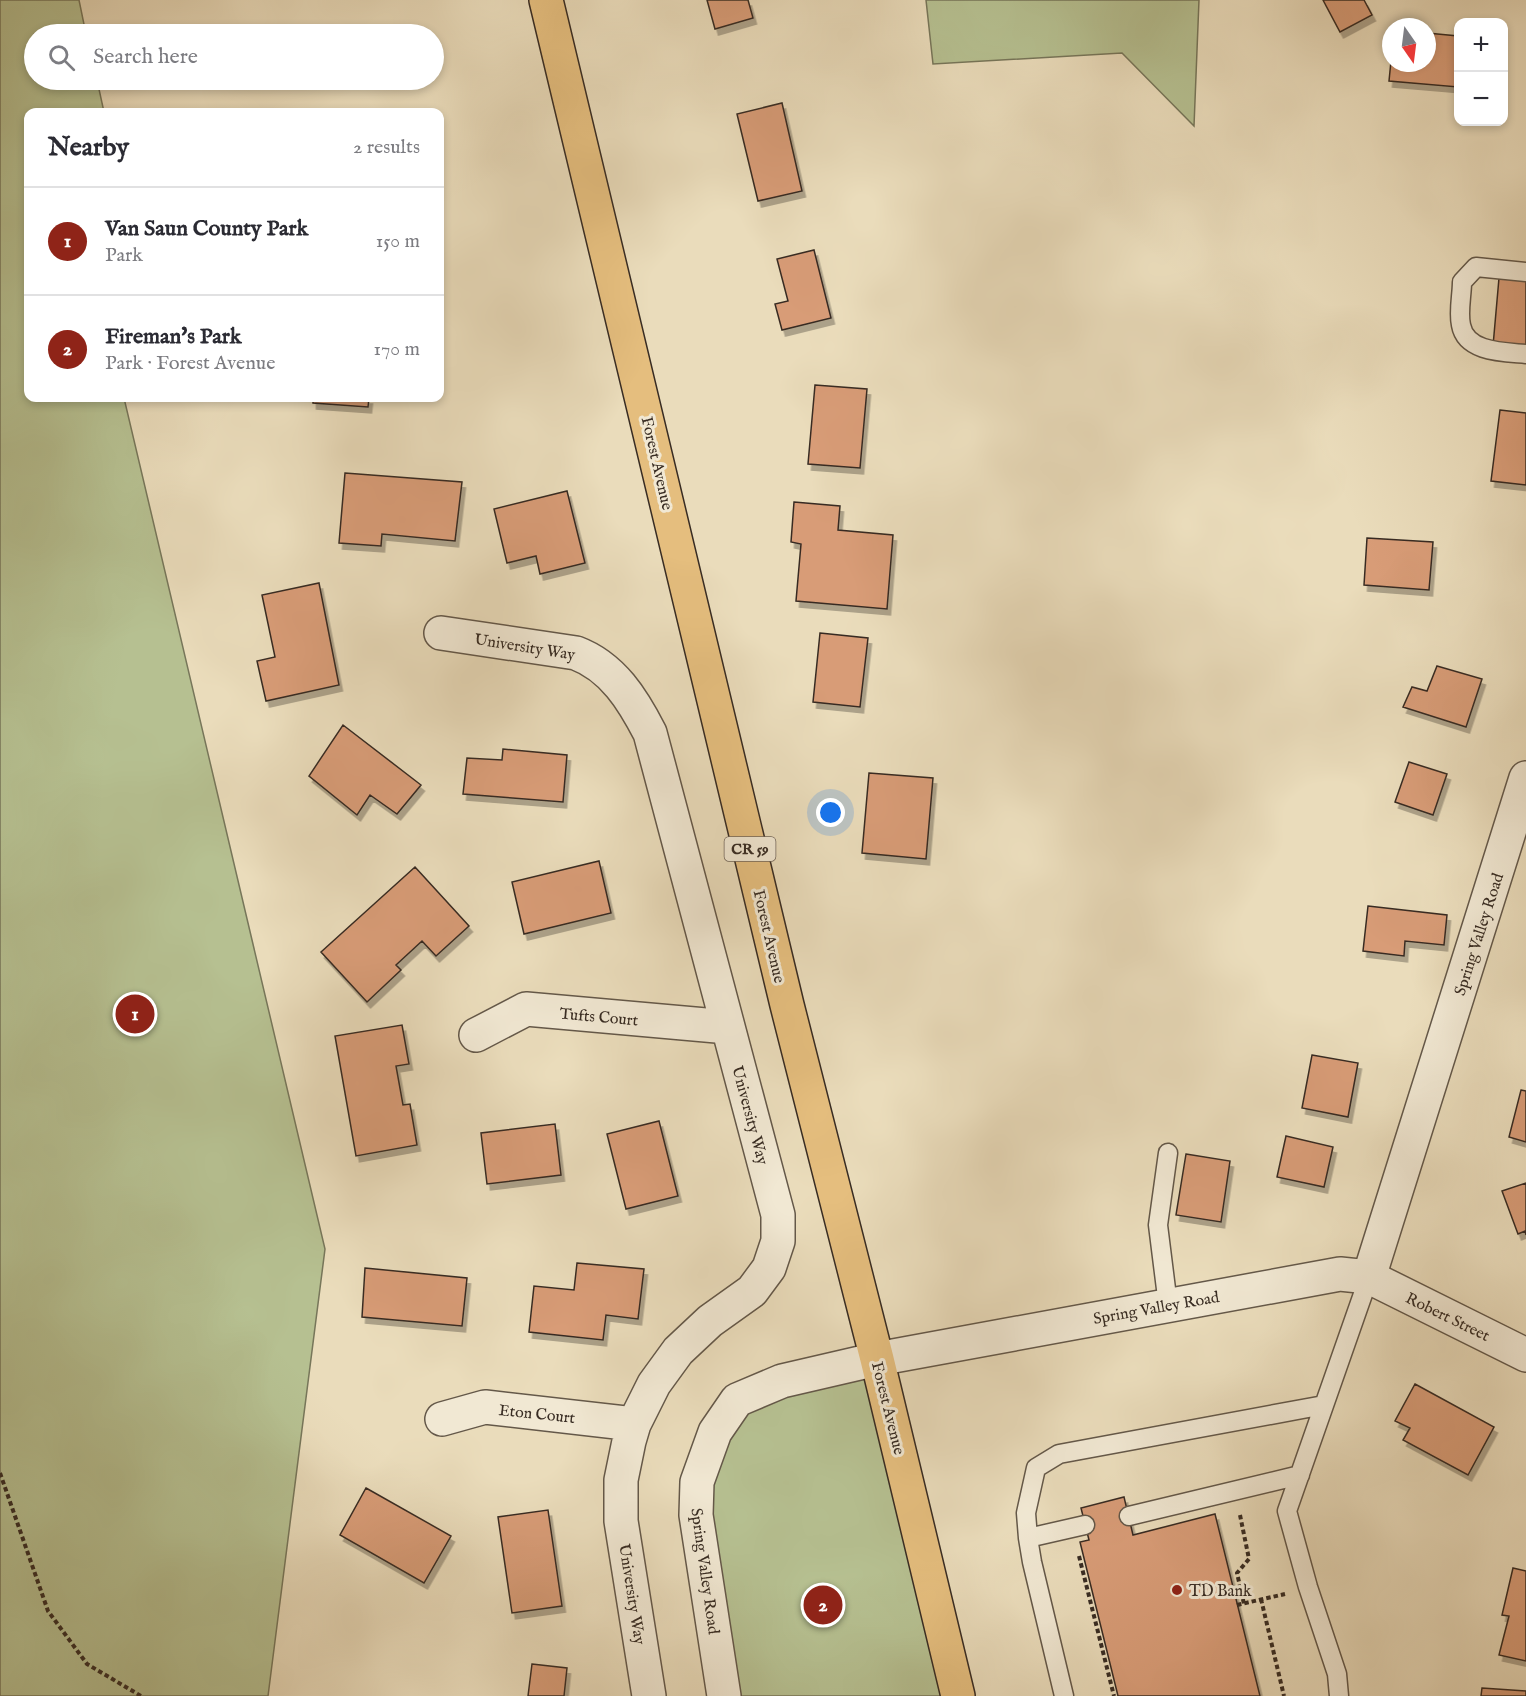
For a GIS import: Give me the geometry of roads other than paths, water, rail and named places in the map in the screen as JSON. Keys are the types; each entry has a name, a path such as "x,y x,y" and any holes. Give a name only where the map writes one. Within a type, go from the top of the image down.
{"main road":[{"name":"Forest Avenue","path":"546,0 784,993 877,1359 958,1696"}],"street":[{"name":"University Way","path":"441,633 585,656 611,675 635,703 650,733 778,1215 778,1241 769,1268 752,1291 710,1321 678,1351 654,1384 634,1424 629,1441 621,1480 621,1521 649,1696"},
{"name":"Spring Valley Road","path":"724,1696 696,1515 697,1482 715,1432 736,1400 782,1381 877,1359 1340,1274 1369,1277 1518,831 1526,778"},
{"name":"Tufts Court","path":"476,1035 526,1009 728,1027"},
{"name":"Robert Street","path":"1369,1277 1526,1354"},
{"name":"Eton Court","path":"442,1419 485,1407 634,1424"}],"lane":[{"path":"1526,272 1476,267 1462,282 1460,324 1464,333 1476,345 1488,350 1526,354"},
{"path":"1168,1153 1158,1226 1168,1305"},
{"path":"1339,1696 1337,1674 1308,1587 1287,1511 1369,1277"},
{"path":"1064,1696 1028,1538 1026,1513 1036,1468 1059,1454 1324,1405"},
{"path":"1129,1516 1300,1475"},
{"path":"1028,1538 1085,1526"}],"place":[{"name":"Van Saun County Park","path":"135,1014"},
{"name":"TD Bank","path":"1177,1590"},
{"name":"Fireman's Park","path":"823,1605"}]}
